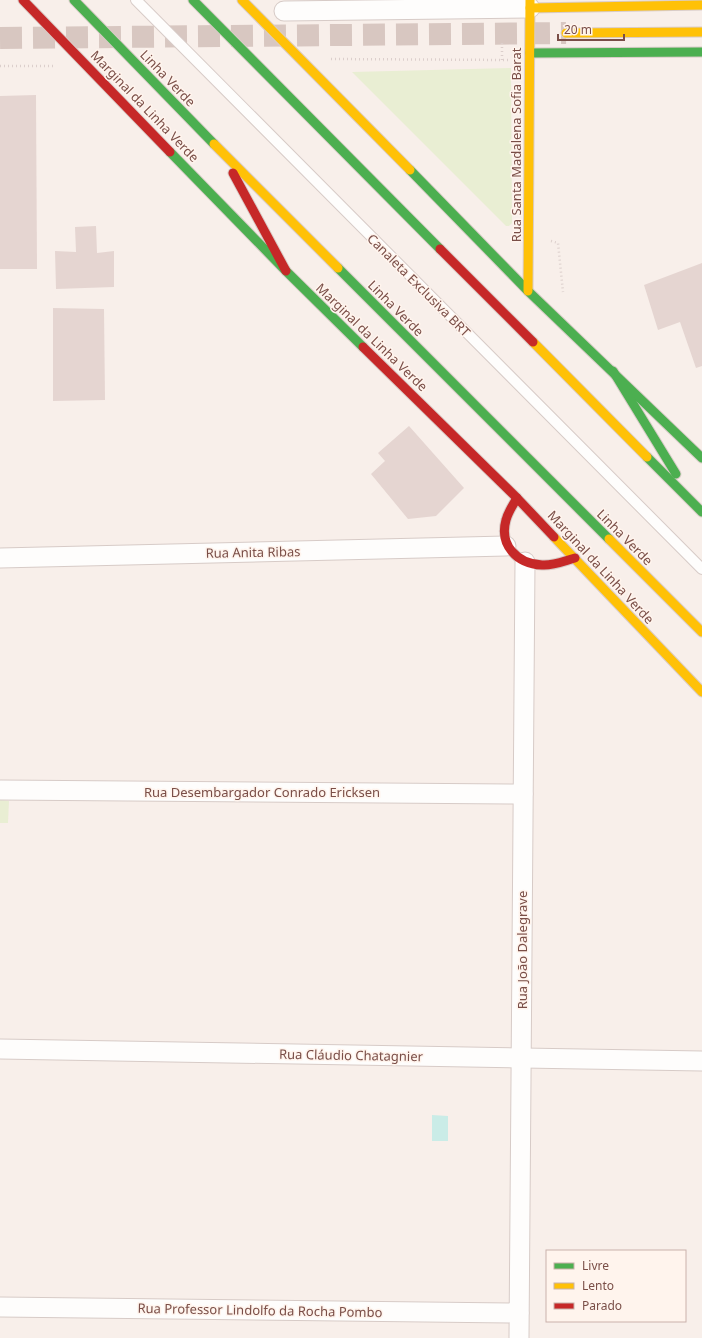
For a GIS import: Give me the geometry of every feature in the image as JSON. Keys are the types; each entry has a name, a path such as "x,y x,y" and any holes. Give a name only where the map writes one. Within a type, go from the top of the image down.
{"main road":[{"name":"Marginal da Linha Verde","path":"23,0 286,271 517,498 702,692"},
{"name":"Linha Verde","path":"74,0 222,152 702,632"},
{"path":"193,0 702,512"},
{"path":"242,0 528,291 702,458"},
{"path":"530,4 702,5"},
{"name":"Rua Santa Madalena Sofia Barat","path":"528,291 530,4"},
{"path":"566,33 702,32"},
{"path":"530,52 702,52"},
{"path":"222,152 286,271"},
{"path":"613,371 695,506"},
{"path":"517,498 510,507 504,533 506,546 514,555 525,562 540,566 575,558"}],"street":[{"path":"284,11 530,4"},
{"name":"Rua Anita Ribas","path":"0,558 506,546"},
{"name":"Rua João Dalegrave","path":"519,1338 525,562"},
{"name":"Rua Desembargador Conrado Ericksen","path":"0,790 523,794"},
{"name":"Rua Cláudio Chatagnier","path":"0,1049 702,1061"},
{"name":"Rua Professor Lindolfo da Rocha Pombo","path":"0,1307 519,1313"}],"lane":[{"name":"Canaleta Exclusiva BRT","path":"136,0 702,569"}],"path":[{"path":"502,41 502,60"},
{"path":"328,59 509,60"},
{"path":"0,66 62,66"}],"green space":[{"path":"511,68 512,223 509,226 506,226 352,72"},
{"path":"0,800 9,801 8,823 0,823"}],"water":[{"path":"432,1115 448,1116 448,1141 432,1141"}],"building":[{"path":"36,95 37,269 0,269 0,96"},
{"path":"96,226 97,253 114,251 114,287 56,289 55,251 76,252 75,227"},
{"path":"702,263 702,366 696,368 680,322 658,330 644,285"},
{"path":"53,308 104,309 105,400 53,401"},
{"path":"409,426 464,488 436,516 408,519 371,474 385,461 378,453"}],"tunnel":[{"path":"0,38 566,33"}],"traffic: fast":[{"path":"74,0 214,144"},
{"path":"193,0 440,249"},
{"path":"530,53 702,52"},
{"path":"170,152 286,271 363,347"},
{"path":"410,170 528,291 702,458"},
{"path":"338,268 609,539"},
{"path":"613,371 676,474"},
{"path":"647,457 702,512"}],"traffic: slow":[{"path":"242,0 410,170"},
{"path":"528,291 530,0"},
{"path":"530,8 702,5"},
{"path":"566,33 702,32"},
{"path":"214,144 338,268"},
{"path":"533,342 647,457"},
{"path":"554,537 702,692"},
{"path":"609,539 702,632"}],"traffic: jam":[{"path":"23,0 170,152"},
{"path":"233,173 286,271"},
{"path":"440,249 533,342"},
{"path":"363,347 517,498 554,537"},
{"path":"517,498 508,514 505,529 505,537 512,552 525,561 542,565 554,564 575,558"}]}
